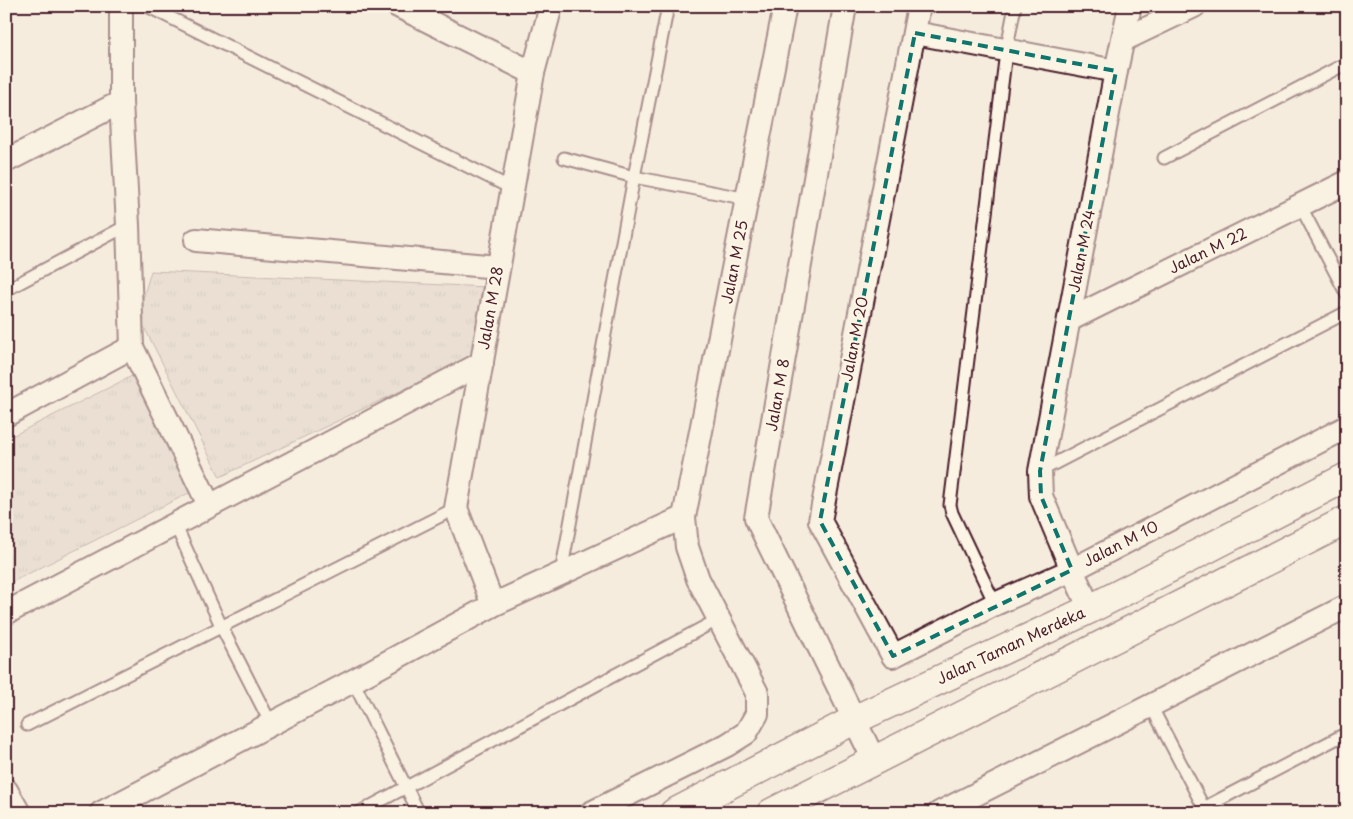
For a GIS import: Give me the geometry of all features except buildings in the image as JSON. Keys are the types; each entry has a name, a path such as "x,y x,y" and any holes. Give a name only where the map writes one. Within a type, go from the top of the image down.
{"main road":[{"name":"Jalan Taman Merdeka","path":"674,813 854,720 1090,609 1347,477"},
{"path":"770,813 1347,520"}],"street":[{"path":"121,6 121,102 132,347 209,505"},
{"path":"398,6 534,73"},
{"name":"Jalan M 28","path":"456,508 534,73 551,6"},
{"name":"Jalan M 25","path":"591,813 727,745 746,733 757,714 757,693 698,579 687,548 684,517 785,6"},
{"name":"Jalan M 8","path":"845,6 756,518 874,760"},
{"name":"Jalan M 20","path":"893,656 820,521 919,6"},
{"name":"Jalan M 24","path":"1072,570 1041,496 1040,470 1130,6"},
{"path":"1123,40 1194,6"},
{"path":"915,33 1006,52 1116,71"},
{"path":"6,161 121,102"},
{"name":"Jalan M 22","path":"1069,320 1347,182"},
{"path":"196,240 498,267"},
{"path":"6,415 132,347"},
{"path":"6,613 482,363"},
{"name":"Jalan M 10","path":"893,656 995,604 1072,570 1347,427"},
{"path":"456,508 493,605"},
{"path":"101,813 353,681 493,605 684,517"},
{"path":"1072,570 1090,609"},
{"path":"939,813 1347,606"},
{"path":"6,790 18,813"}],"lane":[{"path":"147,6 513,189"},
{"path":"561,573 634,177 668,6"},
{"path":"995,604 950,505 1006,52 1015,6"},
{"path":"1164,158 1347,63"},
{"path":"564,158 634,177 748,199"},
{"path":"1300,205 1347,295"},
{"path":"6,290 128,225"},
{"path":"1040,470 1347,312"},
{"path":"27,725 456,508"},
{"path":"175,524 222,628 271,724"},
{"path":"358,813 719,619"},
{"path":"353,681 419,813"},
{"path":"1151,706 1199,810 1347,732"}],"highlighted area":[{"path":"915,33 1116,71 1040,471 1041,496 1072,570 893,656 820,521"}],"green space":[{"path":"151,271 487,287 474,356 220,477 138,315"},
{"path":"138,373 197,489 6,585 6,439"}]}
